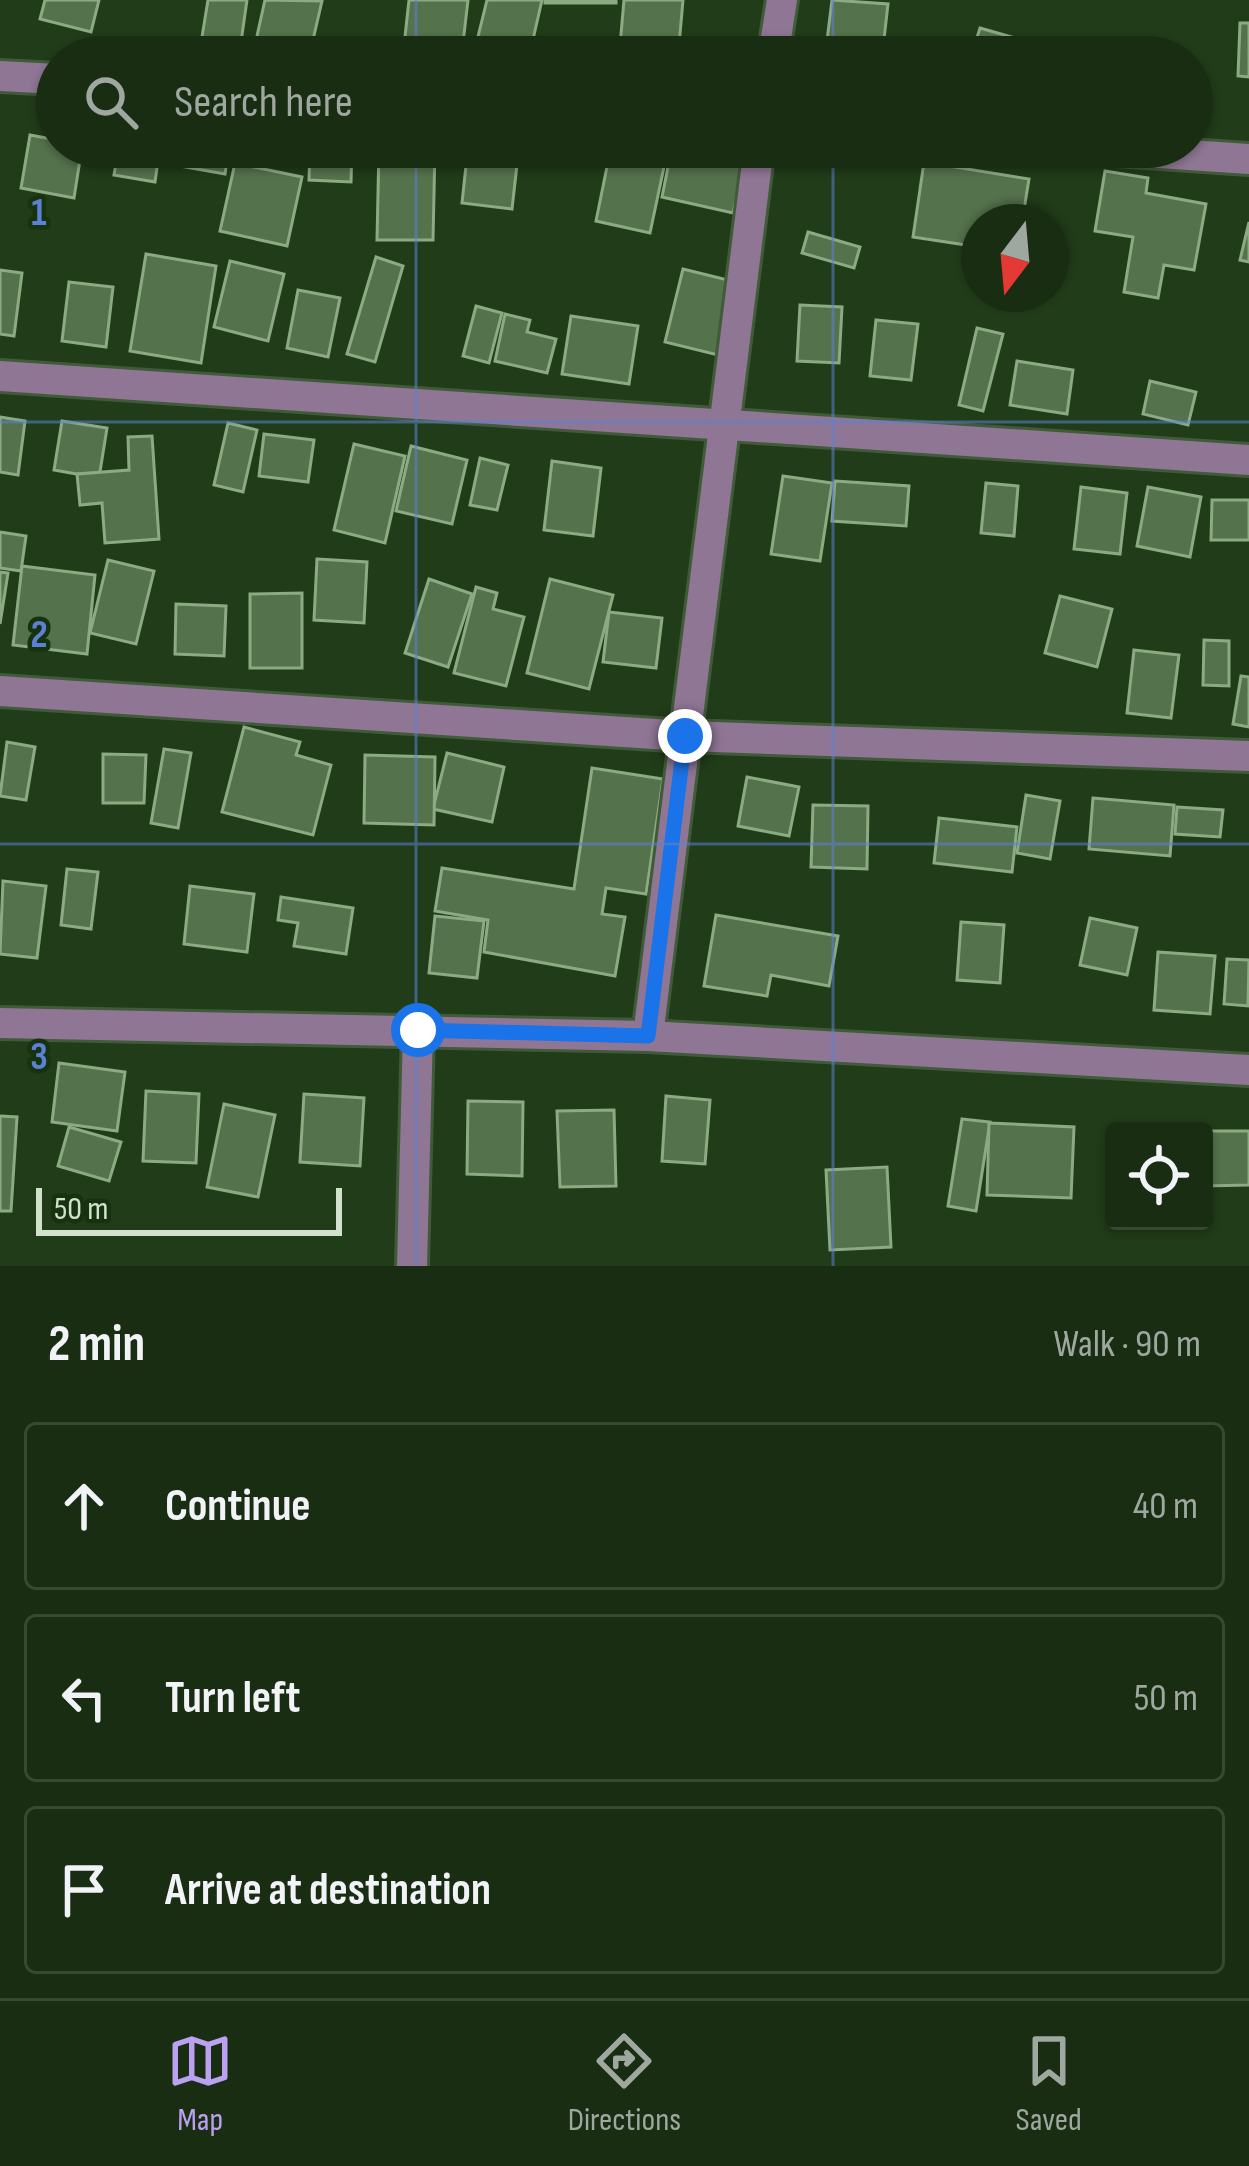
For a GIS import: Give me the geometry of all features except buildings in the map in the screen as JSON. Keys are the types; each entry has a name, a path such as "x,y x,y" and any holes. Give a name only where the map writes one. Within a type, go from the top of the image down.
{"street":[{"path":"776,36 782,0"},
{"path":"0,76 36,79"},
{"path":"1213,157 1249,159"},
{"path":"648,1036 756,168"},
{"path":"0,376 1249,460"},
{"path":"0,691 685,736 1249,756"},
{"path":"0,1023 648,1036 1249,1070"},
{"path":"412,1266 418,1030"}],"route":[{"path":"418,1030 648,1036 685,736"}]}
